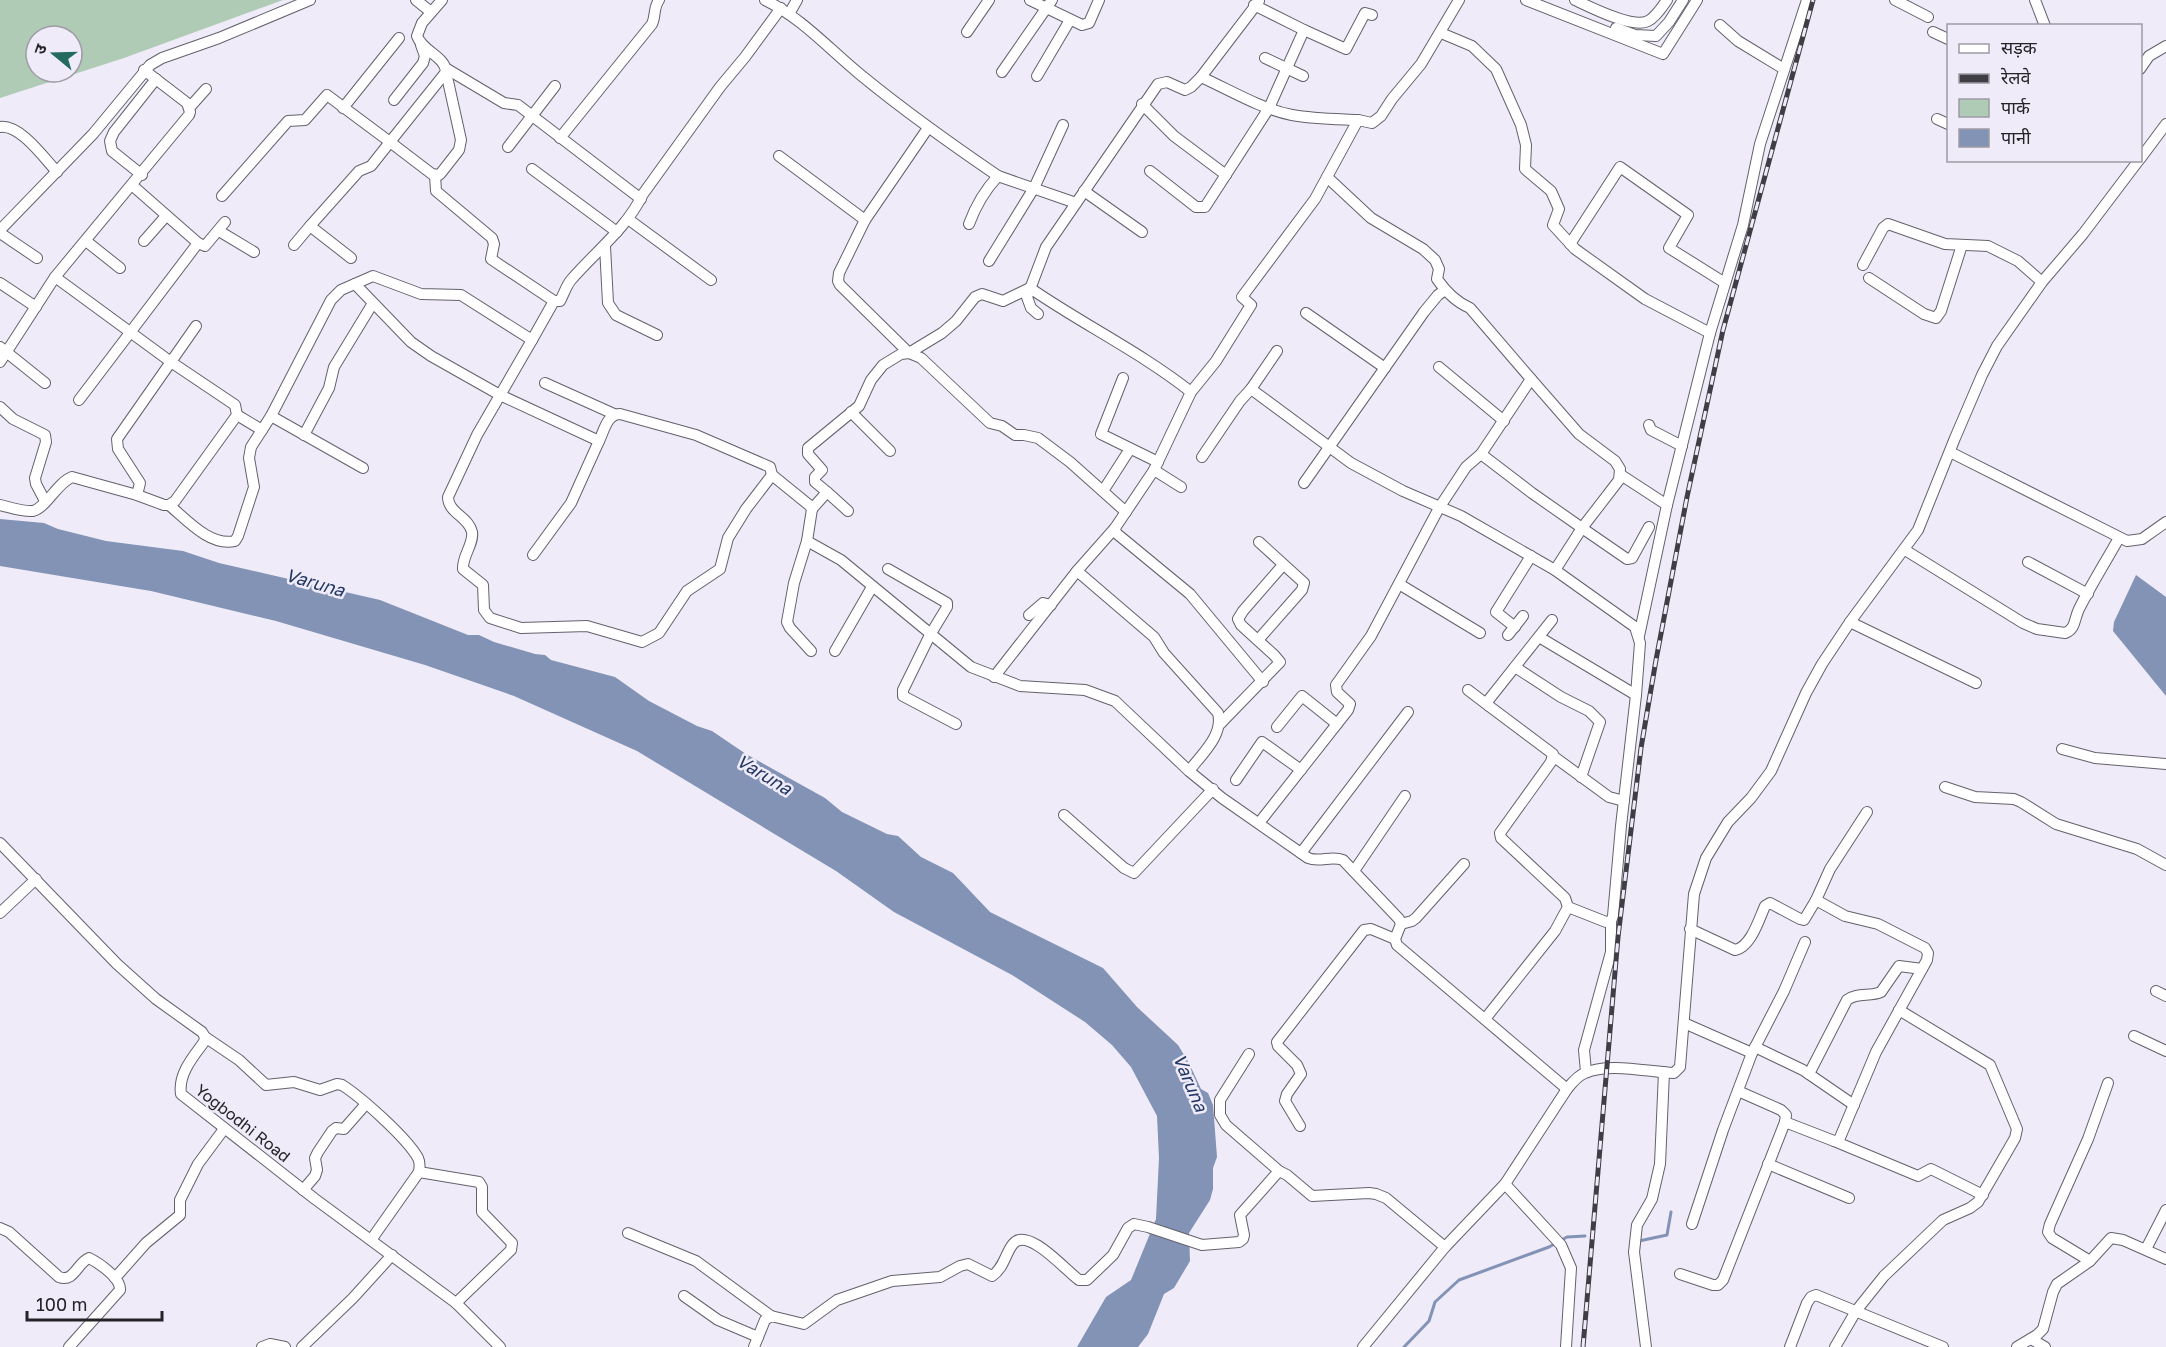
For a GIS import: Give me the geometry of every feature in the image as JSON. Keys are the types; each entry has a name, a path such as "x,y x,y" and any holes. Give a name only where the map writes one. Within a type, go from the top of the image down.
{"street":[{"path":"37,258 0,231 93,134 144,70 162,58 219,38 310,0"},
{"path":"416,0 431,12"},
{"path":"394,100 423,63 425,56 417,32 442,0"},
{"path":"560,138 652,24 655,19 655,6 659,0"},
{"path":"765,0 785,11 905,111 998,176 1076,203"},
{"path":"435,175 436,191 492,238 494,244 491,259 554,301 560,301 571,280 606,246 628,219 720,87 797,0"},
{"path":"967,32 989,0"},
{"path":"1030,0 1049,5 1070,21 1086,25 1099,0"},
{"path":"1201,77 1269,108 1291,115 1372,123 1381,116 1421,64 1459,0"},
{"path":"1526,0 1663,54 1697,0"},
{"path":"1544,0 1635,35 1649,37 1660,34 1683,0"},
{"path":"1575,0 1611,16 1640,23 1651,19 1667,0"},
{"path":"1586,1072 1584,1050 1611,952 1611,921 1636,695 1639,636 1667,506 1710,333 1743,225 1760,144 1807,0"},
{"path":"1895,0 1928,17"},
{"path":"2035,0 2045,24"},
{"path":"1038,314 1028,302 1027,297 1046,247 1158,84 1167,82 1185,90 1191,87 1257,3 1304,30 1346,50 1365,13 1372,15"},
{"path":"1002,72 1049,5"},
{"path":"1037,76 1070,21"},
{"path":"1720,25 1738,42 1784,69"},
{"path":"1150,171 1193,205 1201,208 1209,202 1269,108 1304,30"},
{"path":"1934,32 1947,38"},
{"path":"1441,33 1472,46 1496,69 1521,125 1526,145 1525,169 1551,191 1559,209 1553,225 1570,244 1645,299 1710,333"},
{"path":"343,108 399,38"},
{"path":"420,43 445,64 461,136 461,145 441,173 435,175"},
{"path":"2145,58 2166,46"},
{"path":"1265,58 1303,76"},
{"path":"0,362 3,350 36,307 55,277 188,119 190,107 185,100 144,70"},
{"path":"446,71 501,101 518,105 641,199"},
{"path":"294,245 360,171 371,166 446,71"},
{"path":"142,175 112,150 110,141 114,132 156,79"},
{"path":"508,147 555,87"},
{"path":"190,107 206,89"},
{"path":"222,196 288,122 305,120 327,95 435,175"},
{"path":"1142,105 1174,136 1226,174"},
{"path":"1937,119 1947,123"},
{"path":"994,677 1126,512 1156,466 1191,392 1216,361 1251,305 1242,297 1315,199 1358,120"},
{"path":"2142,157 2166,124"},
{"path":"989,261 1034,188 1063,125"},
{"path":"0,127 13,128 57,172"},
{"path":"928,128 865,220 838,273 838,281 909,353 926,362 990,423 1002,426 1015,435 1038,438 1126,512"},
{"path":"778,156 865,220"},
{"path":"1363,1347 1445,1247 1505,1184 1567,1089 1578,1077 1586,1072 1606,1068 1674,1072 1680,1067 1694,894 1699,874 1713,844 1728,822 1756,792 1771,771 1806,693 1850,622 1905,550 1922,522 1990,359 2042,282 2083,234 2138,162"},
{"path":"1570,244 1620,167 1688,215 1669,248 1725,283"},
{"path":"532,170 617,232"},
{"path":"969,225 978,200 998,176"},
{"path":"1327,177 1371,218 1423,249 1435,260 1438,269 1437,279 1445,290 1462,306 1470,308 1579,434 1615,461 1620,469 1619,480 1582,528 1555,570"},
{"path":"133,186 198,243 205,246 222,226 254,252"},
{"path":"1084,191 1142,232"},
{"path":"144,241 166,216"},
{"path":"628,219 711,280"},
{"path":"1863,266 1883,228 1888,224 1946,244 1988,246 2018,261 2042,282"},
{"path":"310,226 351,258"},
{"path":"86,242 120,268"},
{"path":"79,400 198,243"},
{"path":"1869,278 1924,314 1936,318 1941,311 1962,245"},
{"path":"606,246 610,309 616,315 657,335"},
{"path":"0,505 31,511 38,508 65,480 72,477 169,505 206,536 229,543 235,541 254,487 249,452 271,416 332,300 341,290 373,276 421,294 461,295 532,340"},
{"path":"55,277 130,333 235,405 237,415 175,501 169,505"},
{"path":"0,283 36,307"},
{"path":"355,284 411,342 500,395 599,441"},
{"path":"1030,288 1074,318 1174,378 1191,392"},
{"path":"848,511 815,482 815,477 821,471 821,467 807,450 862,402 871,380 883,365 894,357 909,353 942,333 956,321 975,297 982,294 1003,301 1030,288"},
{"path":"1304,483 1428,306 1445,290"},
{"path":"554,301 477,435 448,497 451,507 471,528 472,534 463,568 466,573 480,580 483,585 486,615 521,628 582,626 637,642 655,637 687,591 720,568 728,538 746,508 772,476"},
{"path":"304,435 329,388 334,367 373,303"},
{"path":"1306,313 1384,368"},
{"path":"137,495 140,483 118,449 117,439 196,326"},
{"path":"3,350 45,383"},
{"path":"1202,457 1277,351"},
{"path":"1439,367 1504,421"},
{"path":"1123,378 1101,434 1156,466 1181,487"},
{"path":"1259,823 1337,724 1350,704 1337,692 1336,685 1365,646 1439,508 1466,467 1481,454 1531,379"},
{"path":"545,383 614,414 696,435 770,467 772,476 812,509"},
{"path":"1251,389 1342,457 1389,484 1461,516 1555,570 1624,618 1635,627 1639,636"},
{"path":"0,407 13,419 45,435 46,442 35,478 45,501"},
{"path":"851,412 890,451"},
{"path":"533,555 568,508 610,417 614,414"},
{"path":"237,415 262,430"},
{"path":"271,416 363,468"},
{"path":"1649,424 1651,430 1682,446"},
{"path":"1103,491 1130,449"},
{"path":"1950,452 2119,538 2131,541 2142,539 2166,522"},
{"path":"1481,454 1627,559 1632,558 1649,527"},
{"path":"1621,475 1667,506"},
{"path":"811,651 787,622 794,583 807,541 812,509 827,492"},
{"path":"1115,528 1116,534 1190,594 1263,681"},
{"path":"1905,550 2016,620 2037,629 2061,633 2069,632 2075,625 2079,609 2119,538"},
{"path":"807,541 841,560 971,668 1020,686 1084,690 1115,701 1189,771 1301,853 1314,860 1337,857 1343,860 1397,916 1401,924 1395,939 1397,945 1567,1089"},
{"path":"1258,640 1304,587 1303,581 1259,542"},
{"path":"1523,616 1511,631 1496,612 1531,556"},
{"path":"2028,562 2088,594"},
{"path":"1189,771 1216,736 1220,724 1280,661 1241,625 1239,619 1243,611 1283,565"},
{"path":"888,569 946,601 947,608 930,635 903,690 903,696 956,724"},
{"path":"1077,571 1154,637 1164,653 1218,713 1220,724"},
{"path":"1400,584 1480,633"},
{"path":"836,651 872,587"},
{"path":"1029,615 1043,603 1051,605"},
{"path":"1489,706 1488,699 1552,620"},
{"path":"1850,622 1976,683"},
{"path":"1539,637 1636,695"},
{"path":"1515,667 1557,695 1584,708 1600,722 1581,777"},
{"path":"1468,690 1551,750 1553,756 1609,797 1624,801"},
{"path":"1277,727 1302,696 1337,724"},
{"path":"1301,853 1408,712"},
{"path":"1236,780 1262,742 1301,770"},
{"path":"2062,749 2094,758 2166,764"},
{"path":"1485,1019 1555,931 1568,907 1565,898 1501,838 1500,833 1553,756"},
{"path":"1944,787 1975,797 2014,799 2061,826 2137,849 2166,865"},
{"path":"1064,814 1124,867 1134,873 1213,789"},
{"path":"1354,872 1405,796"},
{"path":"1690,929 1736,950 1742,949 1747,944 1766,906 1770,903 1804,920 1830,869 1867,812"},
{"path":"0,843 117,964 156,999 239,1060 266,1085 294,1082 320,1089 337,1084 348,1089 381,1116 416,1155 420,1165 419,1172 371,1240"},
{"path":"1401,924 1412,921 1464,864"},
{"path":"0,913 36,879"},
{"path":"1816,900 1845,916 1878,924 1924,948 1928,953 1927,960 1876,1052 1839,1140 1834,1141"},
{"path":"1568,907 1606,922 1611,921"},
{"path":"1300,1126 1285,1101 1287,1094 1301,1074 1300,1068 1278,1046 1277,1042 1364,930 1371,929 1395,939"},
{"path":"1692,1224 1723,1130 1754,1050 1784,991 1805,942"},
{"path":"1809,1074 1847,1000 1854,996 1881,992 1899,966 1922,969"},
{"path":"1836,1347 1856,1311 1884,1276 1943,1220 1970,1208 1983,1195 2015,1138 2017,1129 1994,1071 1986,1062 1899,1010"},
{"path":"1684,1023 1809,1074 1854,1105"},
{"path":"2134,1036 2166,1052"},
{"name":"Yogbodhi Road","path":"205,1037 184,1072 180,1087 181,1094 303,1190 456,1303 500,1347"},
{"path":"1249,1054 1220,1100 1220,1115 1226,1125 1312,1196 1376,1194 1386,1198 1445,1247"},
{"path":"1646,1347 1634,1252 1636,1226 1652,1199 1660,1164 1664,1072"},
{"path":"2090,1261 2052,1238 2048,1232 2088,1138 2108,1083"},
{"path":"1680,1274 1713,1285 1718,1285 1723,1280 1785,1122 1786,1115 1781,1110 1738,1091"},
{"path":"303,1190 315,1176 317,1170 315,1158 332,1131 348,1126 366,1104"},
{"path":"1785,1122 1918,1176 1931,1169 1983,1195"},
{"path":"115,1278 146,1243 180,1215 180,1200 198,1164 225,1129"},
{"path":"1768,1164 1849,1198"},
{"path":"628,1233 696,1261 771,1316 804,1324 844,1296 892,1281 939,1277 968,1264 993,1276 998,1272 1014,1242 1021,1238 1041,1247 1079,1280 1087,1280 1113,1255 1128,1228 1134,1224 1194,1244 1207,1246 1239,1242 1244,1235 1240,1215 1279,1171"},
{"path":"419,1172 479,1182 482,1187 482,1212 512,1243 511,1250 456,1303"},
{"path":"1505,1184 1557,1241 1571,1268 1566,1347"},
{"path":"2146,1249 2166,1210"},
{"path":"0,1228 9,1232 63,1280 69,1278 84,1260 89,1258 115,1278 120,1286 120,1290 69,1347"},
{"path":"2017,1347 2043,1329 2057,1284 2090,1261 2111,1238 2123,1240 2166,1259"},
{"path":"302,1347 353,1298 392,1255"},
{"path":"1790,1347 1807,1303 1811,1297 1816,1295 1943,1347"},
{"path":"684,1296 718,1320 756,1342 765,1320 771,1316"},
{"path":"2031,1339 2045,1347"},
{"path":"262,1347 270,1344 285,1347"}],"green space":[{"path":"0,0 283,0 84,71 84,24 24,24 24,84 43,84 0,98"}],"water":[{"name":"Varuna","path":"0,519 44,523 58,529 106,541 183,551 219,563 380,600 468,635 479,635 494,642 545,655 551,660 615,677 649,701 697,726 712,731 746,754 825,798 842,812 887,834 898,836 921,857 953,873 990,912 1103,968 1137,1007 1178,1045 1201,1089 1208,1093 1213,1105 1217,1157 1213,1168 1213,1189 1210,1200 1189,1233 1190,1261 1174,1288 1164,1294 1148,1334 1138,1347 1077,1347 1106,1297 1131,1280 1156,1219 1159,1158 1157,1116 1131,1067 1112,1045 1085,1022 1012,975 894,912 836,871 637,751 514,696 425,665 276,621 151,591 0,566"},
{"path":"2136,575 2166,597 2166,696 2113,631 2114,622"}],"waterway":[{"path":"1639,1241 1667,1235 1671,1212"},
{"path":"1404,1347 1429,1321 1435,1302 1459,1280 1549,1247 1567,1237 1585,1236"}],"railway":[{"path":"1583,1347 1618,937 1641,748 1656,660 1687,497 1723,330 1813,0"}]}
